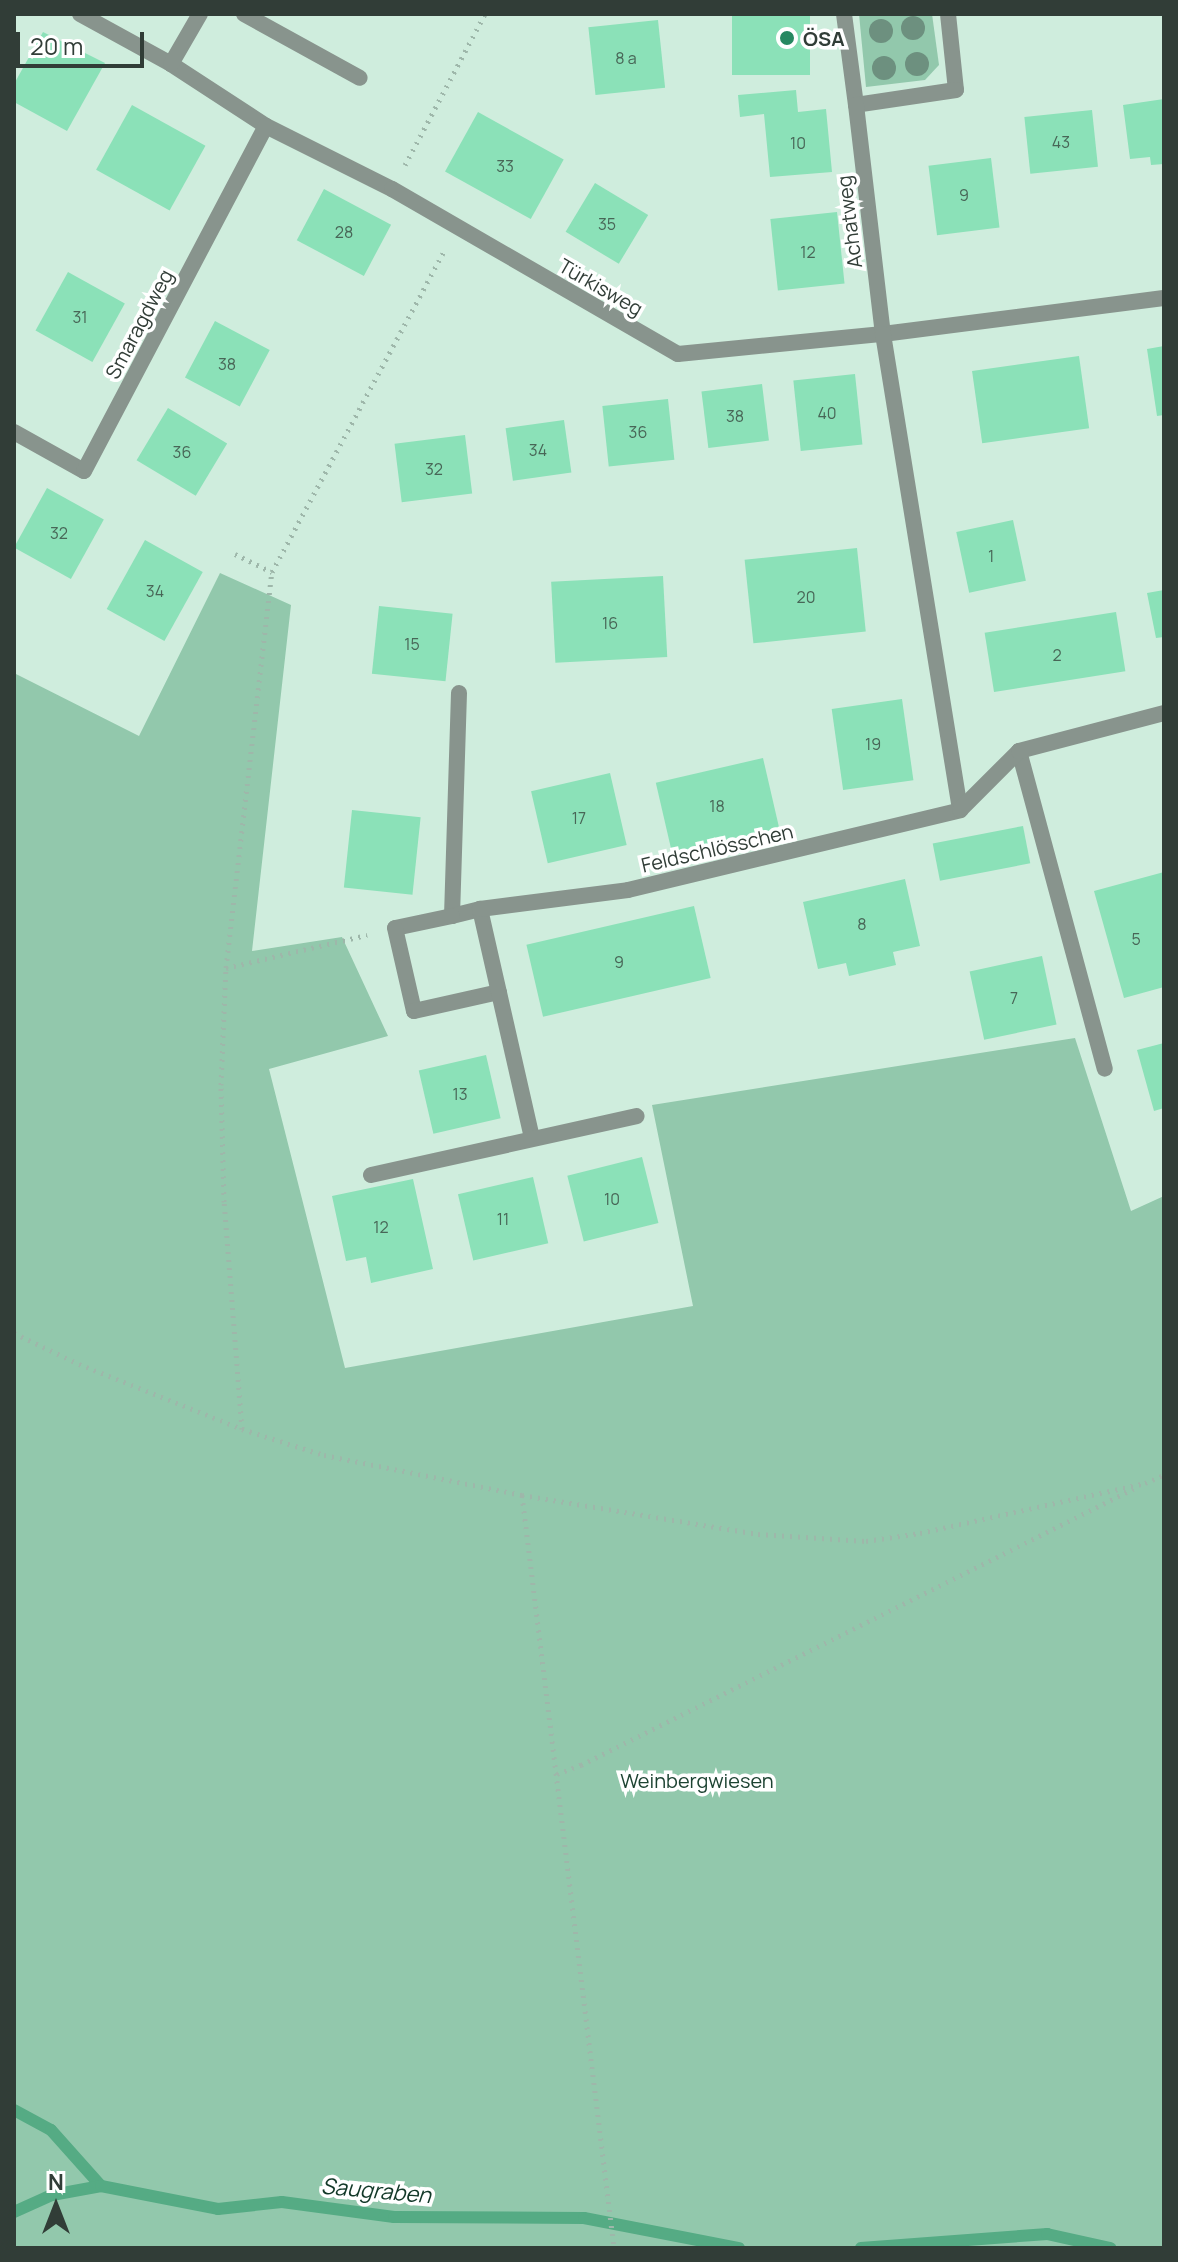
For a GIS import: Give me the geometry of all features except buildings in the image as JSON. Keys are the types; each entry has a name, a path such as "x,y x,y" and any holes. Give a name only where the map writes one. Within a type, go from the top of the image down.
{"street":[{"name":"Türkisweg","path":"80,14 171,64 266,126 392,189 678,354 883,334 1164,298"},
{"path":"171,64 200,14"},
{"path":"244,14 360,78"},
{"name":"Achatweg","path":"844,14 883,334"},
{"path":"856,105 956,90 948,14"},
{"name":"Smaragdweg","path":"14,432 84,471 266,126"},
{"path":"883,334 960,810"},
{"path":"452,916 459,693"},
{"path":"960,810 1019,751 1164,713"},
{"path":"1019,751 1105,1069"},
{"name":"Feldschlösschen","path":"395,928 480,909 628,890 960,810"},
{"path":"480,909 532,1138"},
{"path":"395,928 414,1011 499,992"},
{"path":"371,1175 637,1116"}],"path":[{"path":"392,189 485,14"},
{"path":"242,1429 221,1131 226,968 272,572 457,229"},
{"path":"235,554 272,572"},
{"path":"226,968 395,928"},
{"path":"14,1333 79,1364 242,1429 324,1455 522,1495 758,1534 866,1541 920,1533 1145,1483"},
{"path":"557,1774 1164,1475"},
{"path":"522,1495 614,2248"}],"green space":[{"path":"859,14 932,14 939,65 925,80 866,87"},
{"name":"Weinbergwiesen","path":"220,573 291,605 252,951 342,937 388,1036 269,1069 345,1368 693,1306 652,1105 1075,1038 1131,1211 1164,1196 1164,2248 14,2248 14,673 139,736"}],"waterway":[{"path":"14,2110 51,2130 101,2186"},
{"name":"Saugraben","path":"14,2212 52,2195 101,2186 218,2209 282,2202 394,2217 584,2218 739,2248"},
{"name":"Saugraben","path":"861,2248 1047,2234 1110,2248"}],"place":[{"name":"ÖSA","path":"787,38"}]}
